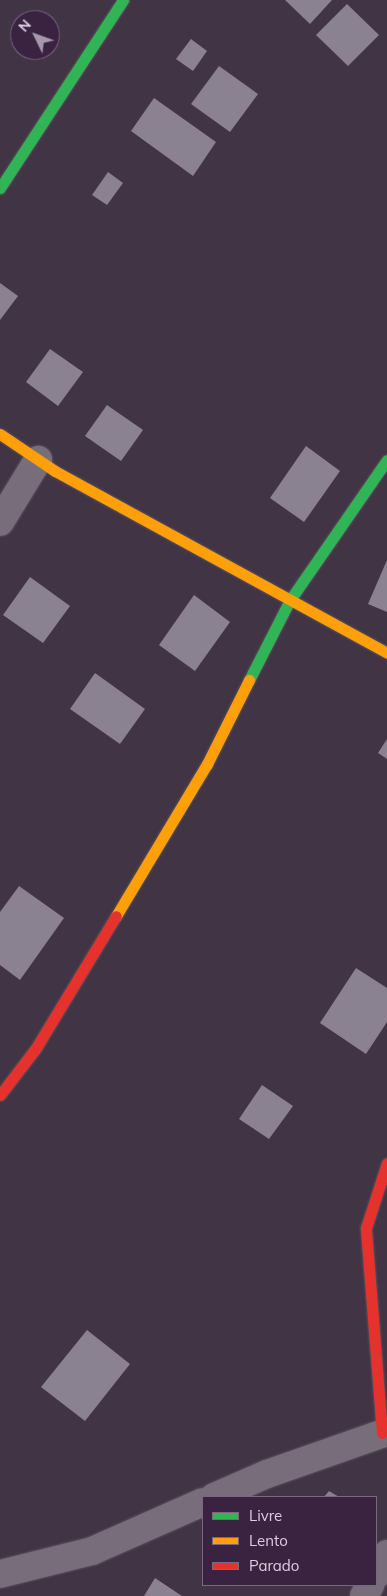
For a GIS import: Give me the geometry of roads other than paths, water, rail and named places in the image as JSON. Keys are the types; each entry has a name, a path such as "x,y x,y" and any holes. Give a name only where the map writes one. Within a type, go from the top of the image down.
{"street":[{"path":"0,188 123,0"},
{"path":"0,434 38,460 387,653"},
{"path":"0,522 38,460"},
{"path":"0,1096 36,1048 207,764 290,600 387,460"},
{"path":"216,1496 267,1474 384,1432 366,1228 387,1163"},
{"path":"0,1574 92,1551 202,1502"},
{"path":"377,1573 387,1554"}]}
